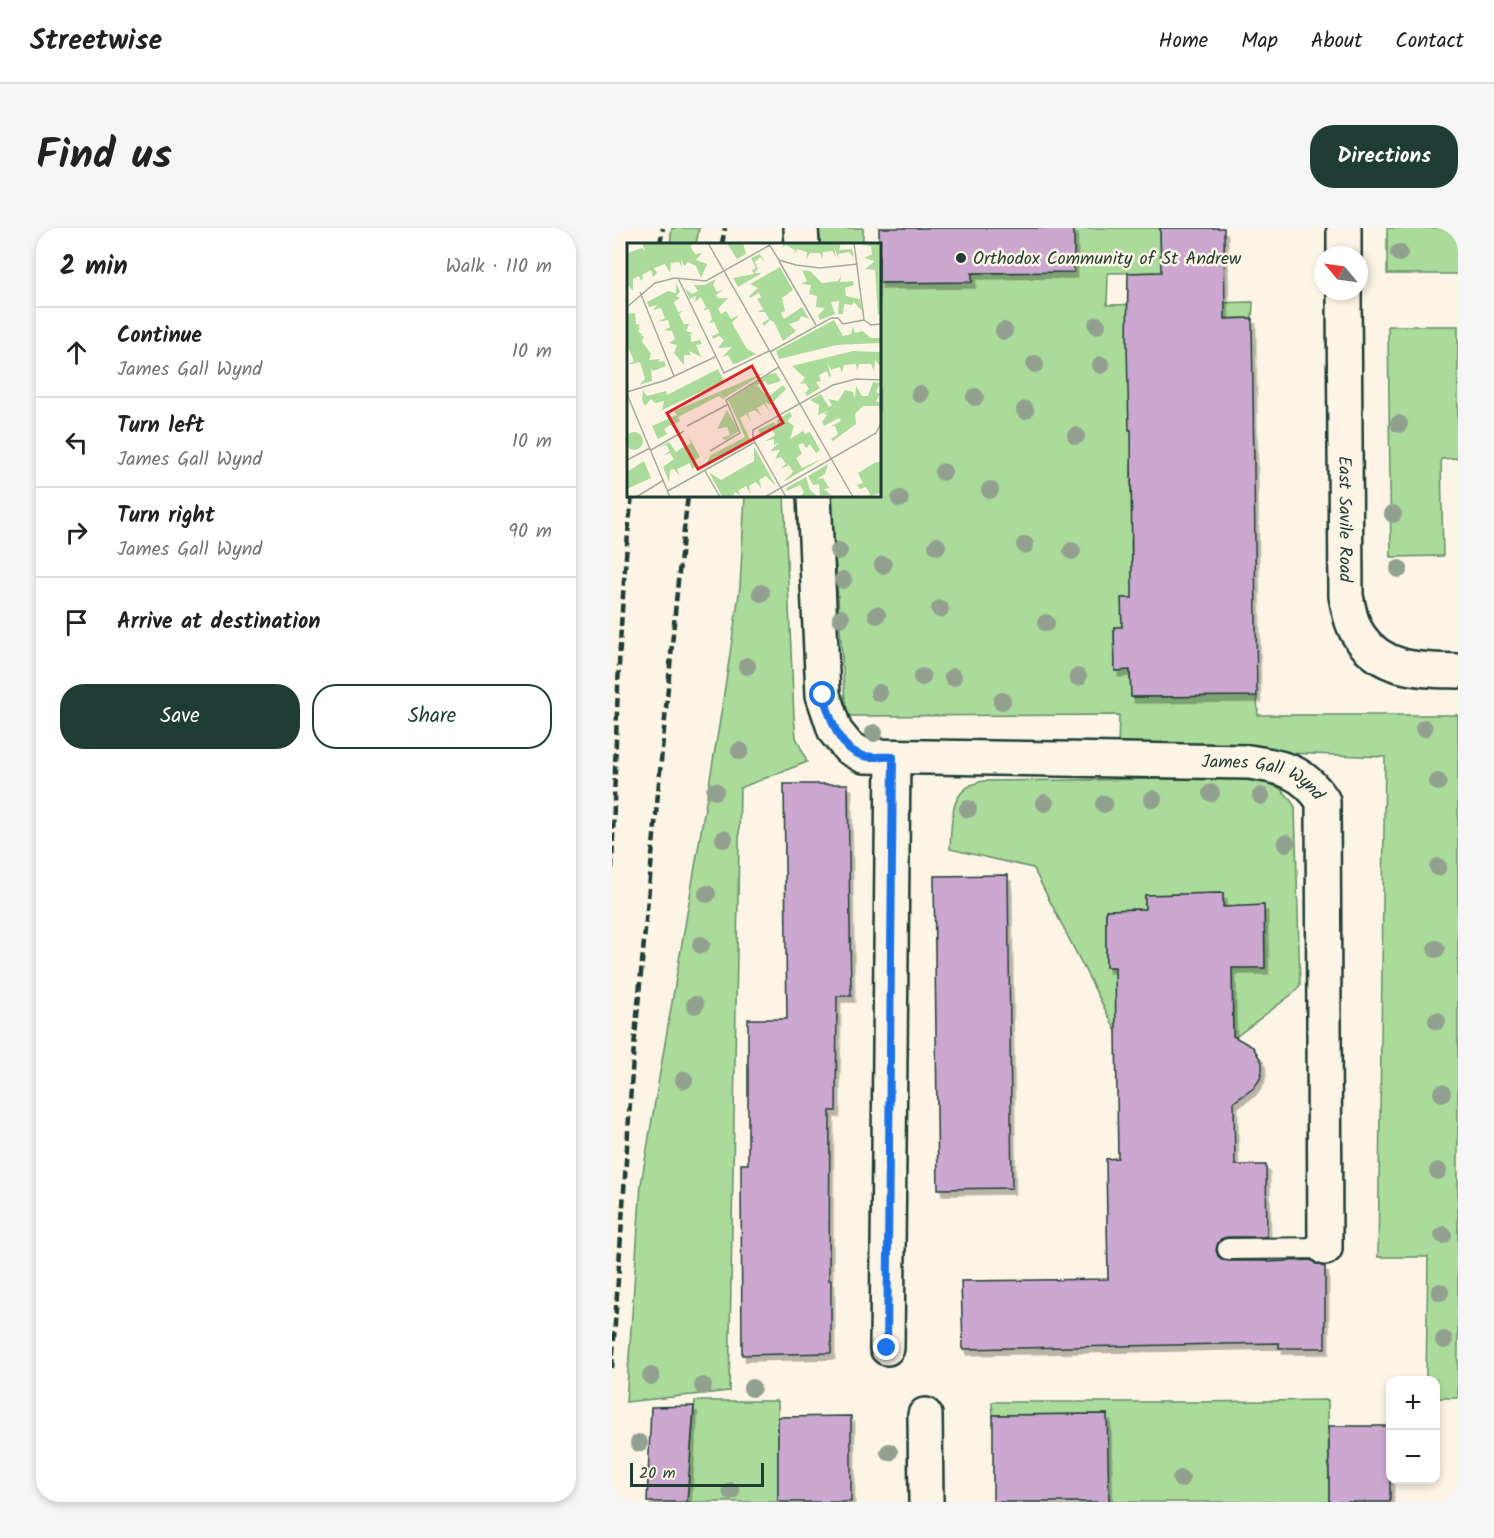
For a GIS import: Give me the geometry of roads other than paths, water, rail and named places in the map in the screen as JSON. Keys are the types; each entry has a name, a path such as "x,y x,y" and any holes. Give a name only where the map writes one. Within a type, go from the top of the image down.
{"street":[{"path":"801,228 802,243"},
{"path":"1344,228 1344,246"},
{"name":"East Savile Road","path":"1344,300 1346,596 1352,622 1360,637 1378,656 1401,666 1424,670 1458,671"},
{"name":"James Gall Wynd","path":"814,496 823,695 836,731 848,747 864,756 1249,762 1289,770 1316,790 1323,801 1325,1248"},
{"path":"887,1348 893,757"},
{"path":"925,1415 926,1502"}],"lane":[{"path":"1228,1249 1325,1248"}],"railway":[{"path":"660,243 663,228"},
{"path":"722,243 725,228"},
{"path":"612,869 616,728 632,496"},
{"path":"612,1368 633,1058 688,496"}],"place":[{"name":"Orthodox Community of St Andrew","path":"961,258"}]}
